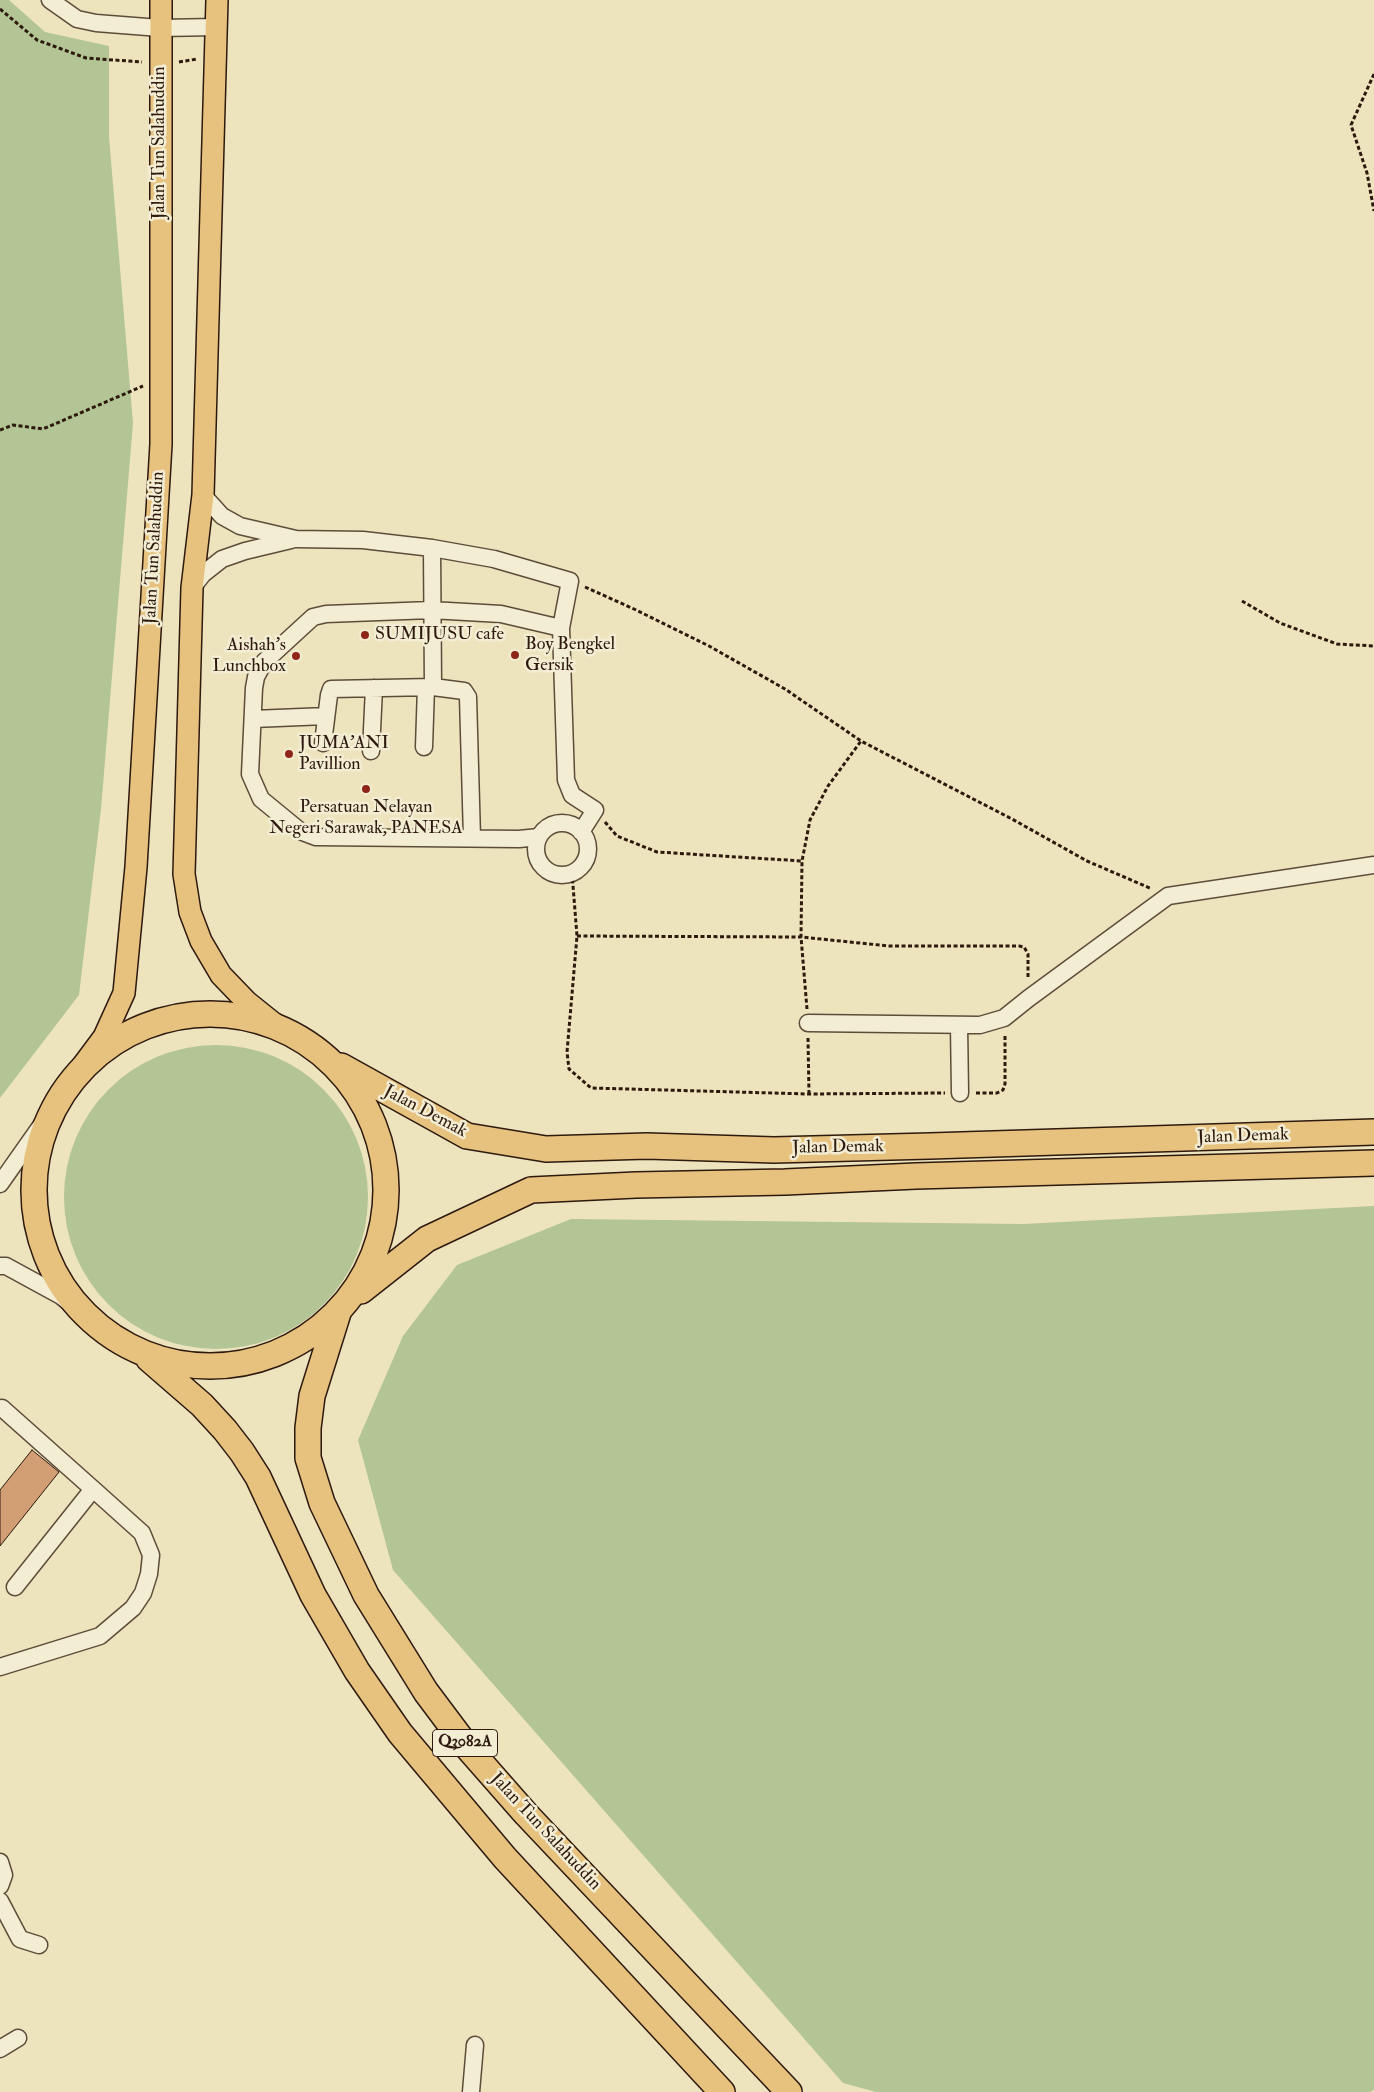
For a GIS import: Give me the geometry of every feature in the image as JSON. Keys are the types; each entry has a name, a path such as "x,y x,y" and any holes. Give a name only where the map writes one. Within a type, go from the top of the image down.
{"highway":[{"path":"138,1350 164,1360 190,1365 217,1366 244,1363 270,1356 295,1345 318,1330 342,1308 363,1278 376,1250 384,1221 386,1175 380,1145 366,1110 345,1078 323,1056 282,1030 254,1020 226,1015 197,1015 168,1019 141,1028 115,1042 92,1059 72,1080 57,1103 45,1128 35,1168 34,1196 38,1224 45,1250 57,1275 81,1309 102,1328 138,1350 202,1405 226,1430 262,1485 312,1595 357,1671 400,1733 505,1858 722,2092"},
{"name":"Jalan Demak","path":"323,1056 468,1136 546,1149 647,1146 774,1150 1374,1132"},
{"name":"Jalan Demak","path":"342,1308 427,1239 531,1190 636,1185 1374,1163"},
{"name":"Jalan Tun Salahuddin","path":"342,1308 312,1396 308,1428 308,1458 322,1503 366,1595 426,1692 468,1748 526,1814 789,2092"}],"main road":[{"name":"Jalan Tun Salahuddin","path":"72,1080 104,1037 124,993 128,971 136,867 160,454 161,0"},
{"path":"217,0 203,494 192,588 184,874 190,912 201,941 221,975 248,1002 282,1030"}],"street":[{"path":"50,0 77,18 118,26 160,28 217,27"},
{"path":"203,494 222,516 240,526 296,539 363,540 432,548 494,559 570,581 561,628 566,780 572,795 595,810 581,832"},
{"path":"192,588 203,574 222,560 245,551 296,539"},
{"path":"424,747 429,687 432,548"},
{"path":"539,837 316,837 300,831 261,799 250,774 256,677 264,662 313,617 326,614 431,610 502,614 561,628"},
{"path":"322,743 328,695 331,689 429,687 460,689 468,697 472,838"},
{"path":"371,751 374,688"},
{"path":"253,719 326,716"},
{"path":"559,823 567,824 581,832 588,847 584,862 572,873 563,875 546,869 537,854 536,846 539,837 551,826 559,823"},
{"path":"808,1023 980,1025 1004,1018 1168,896 1374,864"},
{"path":"959,1025 960,1093"},
{"path":"0,1184 57,1103"},
{"path":"0,1266 13,1270 61,1296 102,1328"},
{"path":"0,1667 100,1636 133,1608 143,1593 149,1574 151,1555 142,1533 2,1408"},
{"path":"15,1587 93,1490"},
{"path":"0,1862 4,1875 0,1886"},
{"path":"0,1901 20,1938 39,1945"},
{"path":"0,2049 18,2038"},
{"path":"471,2092 475,2044"}],"path":[{"path":"0,9 37,40 86,58 171,63 216,57"},
{"path":"1374,74 1351,125 1366,173 1374,210"},
{"path":"0,430 13,425 43,429 160,379"},
{"path":"570,581 634,609 709,646 785,689 861,741 1012,819 1087,861 1168,896"},
{"path":"1242,601 1280,623 1336,644 1374,646"},
{"path":"809,1094 808,1023 801,937 802,861 810,820 828,786 861,741"},
{"path":"595,810 617,836 657,852 802,861"},
{"path":"572,873 577,936 568,1060 569,1068 591,1088 809,1094 997,1093 1002,1090 1005,1084 1004,1018"},
{"path":"577,936 801,937 889,946 1020,946 1024,947 1028,954 1029,998"}],"green space":[{"path":"0,0 9,0 45,32 109,46 109,137 133,423 101,809 79,995 0,1098"},
{"path":"216,1045 246,1048 274,1057 300,1071 323,1090 342,1113 356,1139 365,1167 368,1197 365,1227 356,1255 342,1281 323,1304 300,1323 274,1337 246,1346 216,1349 186,1346 158,1337 132,1323 109,1304 90,1281 76,1255 67,1227 64,1197 67,1167 76,1139 90,1113 109,1090 132,1071 158,1057 186,1048"},
{"path":"1374,1206 1374,2090 1370,2092 876,2092 843,2083 393,1570 358,1440 403,1336 457,1265 571,1219 1023,1224"}],"building":[{"path":"32,1450 59,1472 0,1546 0,1490"}],"place":[{"name":"SUMIJUSU cafe","path":"365,635"},
{"name":"Boy Bengkel Gersik","path":"515,655"},
{"name":"Aishah's Lunchbox","path":"296,656"},
{"name":"JUMA'ANI Pavillion","path":"289,754"},
{"name":"Persatuan Nelayan Negeri Sarawak, PANESA","path":"366,789"}]}
